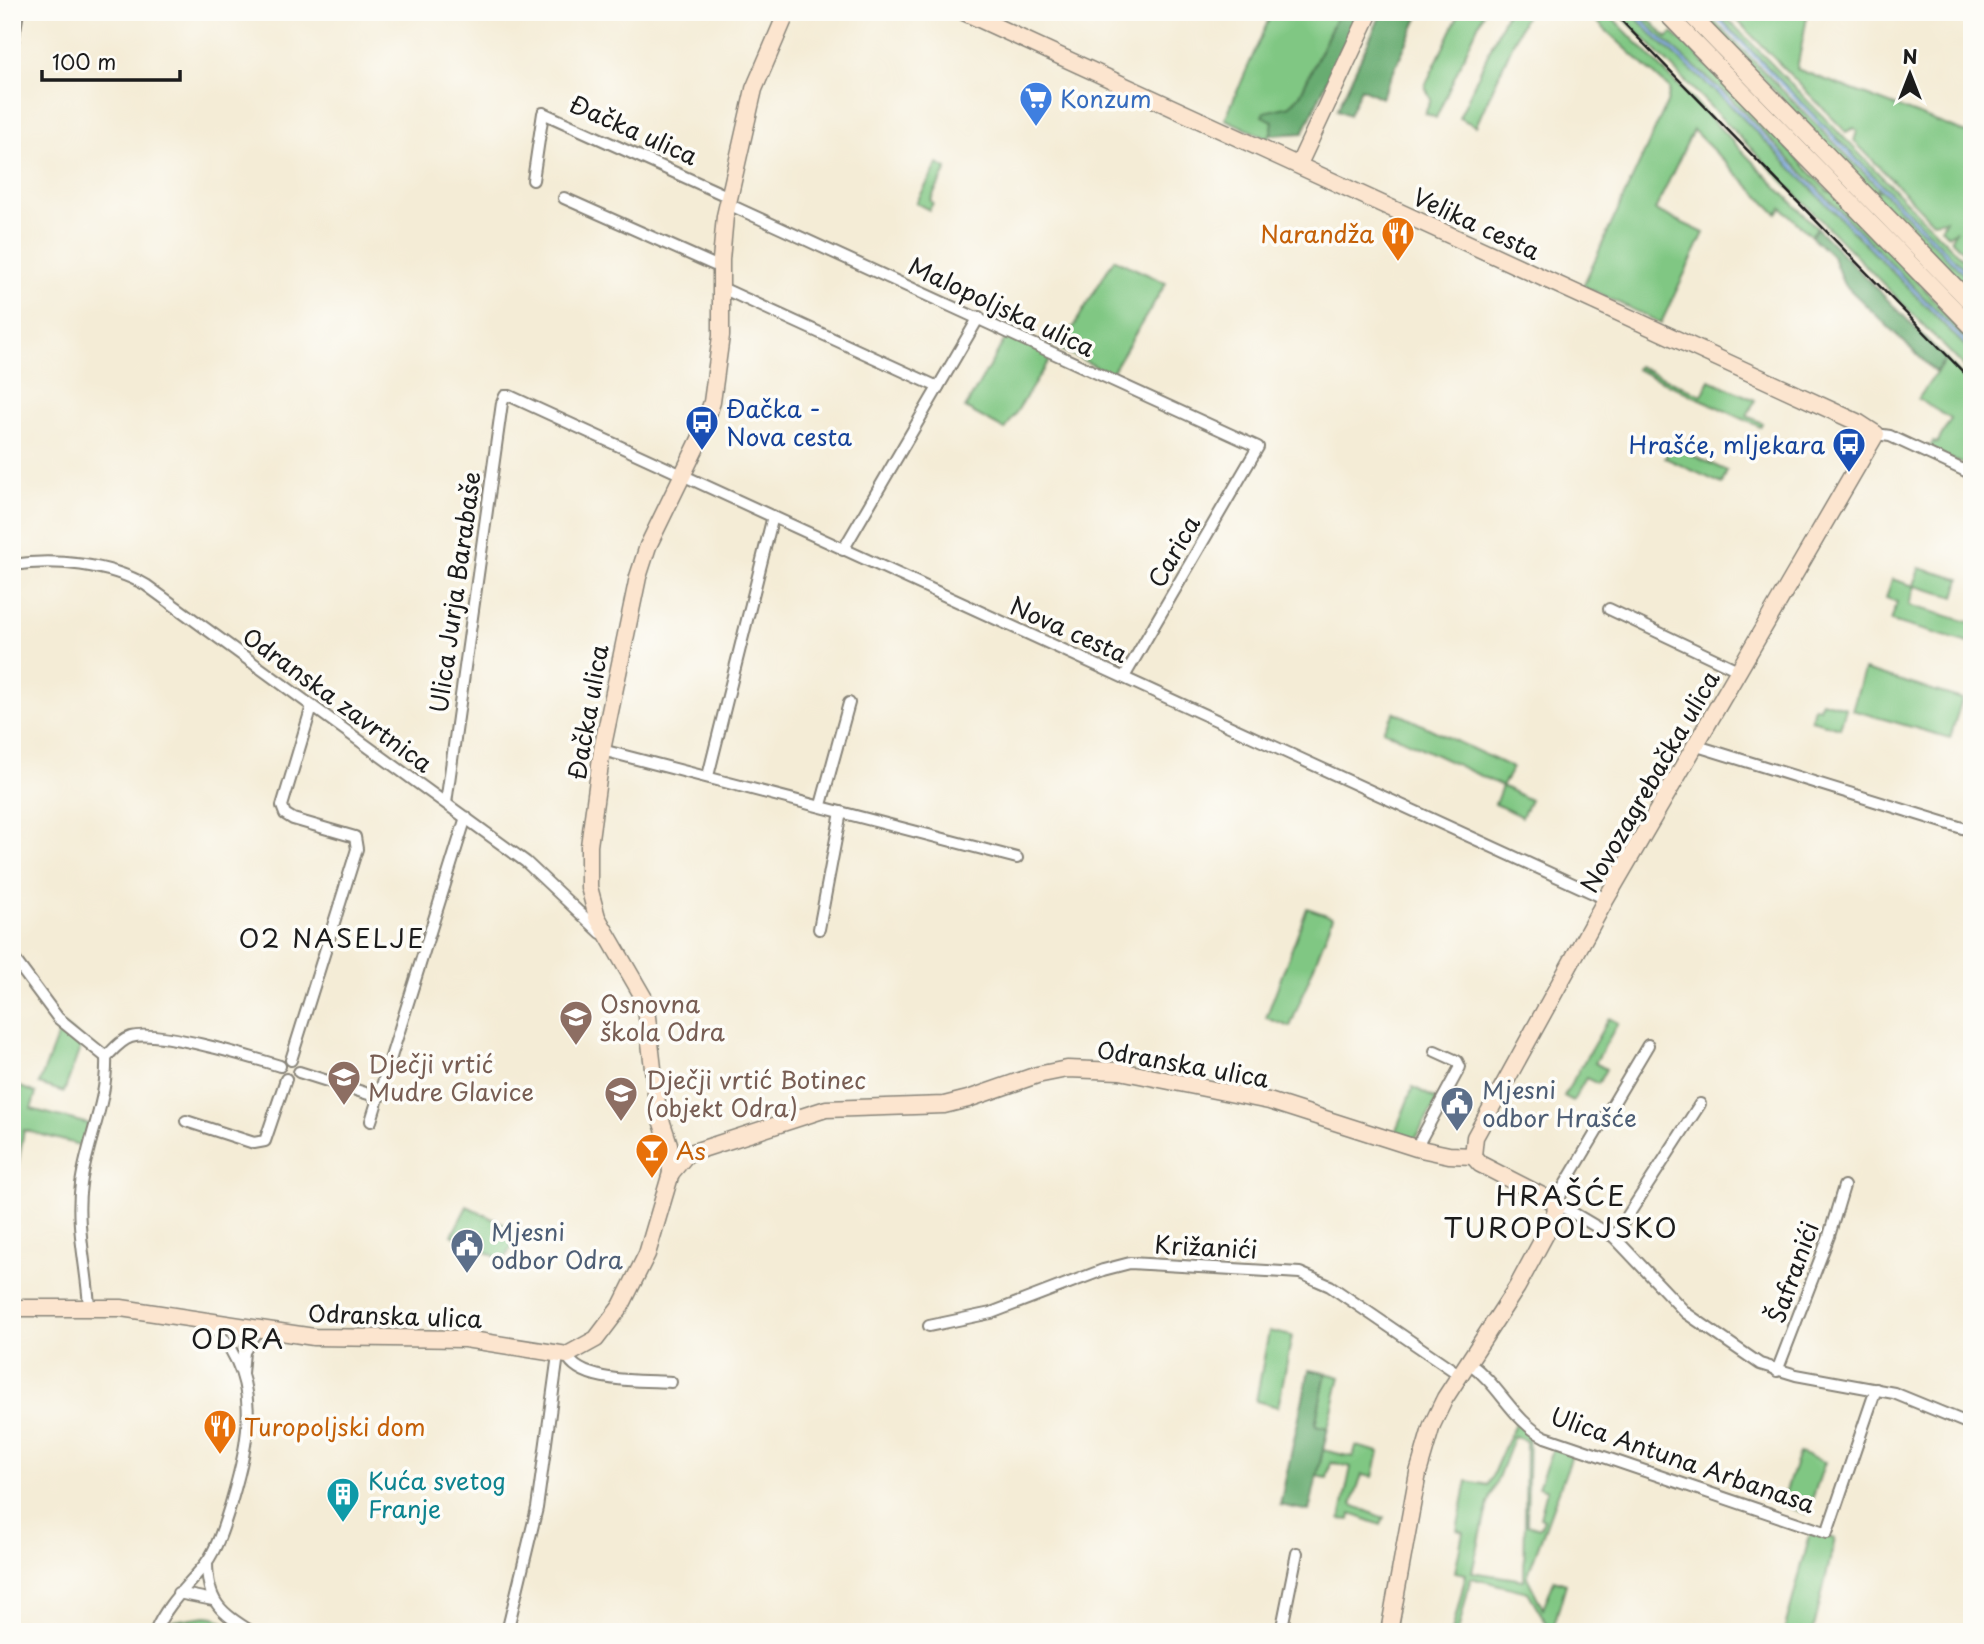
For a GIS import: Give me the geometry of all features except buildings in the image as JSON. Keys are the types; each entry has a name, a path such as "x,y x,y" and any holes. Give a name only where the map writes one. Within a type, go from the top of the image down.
{"main road":[{"name":"Đačka ulica","path":"671,1173 668,1144 658,1111 645,1000 627,965 608,939 590,892 589,846 602,750 638,577 648,546 706,427 712,402 720,349 721,268 729,200 759,76 787,12"},
{"name":"Velika cesta","path":"964,12 1859,423 1876,434"},
{"path":"1299,164 1370,12"},
{"path":"1665,12 1972,327"},
{"path":"1688,12 1972,304"},
{"name":"Novozagrebačka ulica","path":"1473,1156 1475,1137 1606,900 1876,434"},
{"name":"Odranska ulica","path":"692,1150 827,1109 944,1105 1037,1074 1082,1068 1119,1071 1269,1101 1416,1148 1449,1155 1473,1156"},
{"path":"562,1355 596,1339 632,1287 646,1254 671,1173 692,1150 668,1144"},
{"path":"1389,1632 1425,1448 1437,1412 1517,1287 1550,1226 1558,1205 1479,1164 1473,1156"},
{"name":"Odranska ulica","path":"12,1308 42,1310 89,1307 152,1311 257,1330 333,1339 483,1340 562,1355"}],"street":[{"path":"12,48 18,12"},
{"name":"Đačka ulica","path":"533,180 543,113 729,200"},
{"path":"564,198 721,268"},
{"name":"Malopoljska ulica","path":"729,200 1258,447"},
{"path":"722,288 938,387"},
{"path":"843,550 979,317"},
{"name":"Ulica Jurja Barabaše","path":"446,803 502,403 505,396 513,397"},
{"name":"Nova cesta","path":"513,397 1606,900"},
{"name":"Velika cesta","path":"1876,434 1890,436 1972,474"},
{"name":"Carica","path":"1124,677 1258,447"},
{"path":"708,776 774,516"},
{"name":"Odranska zavrtnica","path":"12,565 39,562 104,569 130,575 466,817 536,871 608,939"},
{"path":"1609,609 1740,671"},
{"path":"821,805 849,703"},
{"path":"291,1060 357,849 355,837 293,818 285,814 282,806 312,706"},
{"path":"1697,746 1972,831"},
{"path":"602,750 1017,858"},
{"path":"819,929 841,812"},
{"path":"371,1121 466,817"},
{"path":"572,905 582,904 590,892"},
{"path":"12,956 58,1018 106,1057"},
{"path":"89,1307 81,1228 81,1187 104,1086 106,1057 121,1042 133,1036 155,1037 220,1048 279,1066"},
{"path":"1648,1045 1563,1188 1558,1205 1614,1237 1686,1314 1735,1350 1777,1371 1894,1393 1972,1425"},
{"path":"1416,1148 1460,1067 1457,1061 1435,1051"},
{"path":"279,1066 285,1060 291,1060 297,1063 299,1072"},
{"path":"279,1066 281,1075 286,1079 292,1079 299,1072"},
{"path":"299,1072 378,1097"},
{"path":"186,1121 254,1143 265,1141 286,1079"},
{"path":"1614,1237 1700,1104"},
{"name":"Šafranići","path":"1777,1371 1829,1236 1844,1186"},
{"name":"Križanići","path":"929,1326 991,1312 1103,1270 1130,1264 1300,1273 1330,1286 1465,1369"},
{"path":"156,1632 178,1593 207,1562 247,1448 249,1410 242,1379 223,1338 208,1322"},
{"path":"242,1379 244,1352 257,1330"},
{"path":"507,1632 537,1508 562,1355"},
{"name":"Odranska ulica","path":"562,1355 576,1367 596,1376 671,1382"},
{"name":"Ulica Antuna Arbanasa","path":"1465,1369 1494,1383 1523,1423 1545,1437 1827,1533 1876,1389"},
{"path":"1281,1632 1297,1553"},
{"path":"207,1562 207,1578 220,1610 252,1632"},
{"path":"178,1593 214,1600"}],"green space":[{"path":"1272,12 1339,12 1300,95 1290,106 1280,110 1268,139 1225,119"},
{"path":"1339,12 1359,12 1303,133 1271,135 1273,121 1262,116 1264,112 1290,106 1300,95"},
{"path":"1382,12 1421,12 1381,98 1361,88 1349,115 1337,110"},
{"path":"1460,12 1484,12 1436,118 1425,113 1431,100 1425,86"},
{"path":"1507,12 1527,12 1476,126 1459,118"},
{"path":"1586,12 1607,12 1817,228 1811,236 1782,208 1777,214 1693,130 1655,210 1704,233 1661,323 1583,286 1667,103 1670,89"},
{"path":"1618,12 1631,12 1653,36 1730,105 1972,353 1972,375"},
{"path":"1637,12 1642,12 1667,38 1672,33 1716,73 1949,316 1952,314 1972,335 1972,347 1729,97 1656,33"},
{"path":"1700,12 1709,12 1711,18 1879,188 1873,194"},
{"path":"1714,12 1721,12 1972,269 1972,277"},
{"path":"1729,12 1808,12 1797,69 1972,135 1972,261 1951,239 1956,230 1948,236 1941,228 1946,220 1933,222 1854,141 1857,131 1854,128 1846,132"},
{"path":"938,164 947,169 930,201 933,203 929,210 916,203"},
{"path":"1880,189 1972,283 1972,293 1874,195"},
{"path":"1817,228 1946,359 1935,372 1843,283 1833,257 1811,236"},
{"path":"1114,259 1166,283 1111,374 1060,349"},
{"path":"1008,334 1052,356 1005,430 965,408"},
{"path":"1946,359 1972,386 1972,468 1929,449 1933,442 1937,443 1951,419 1918,399"},
{"path":"1638,366 1702,395 1710,380 1755,400 1747,416 1762,423 1760,427 1636,369"},
{"path":"1672,446 1727,471 1722,484 1665,458"},
{"path":"1919,568 1960,579 1955,597 1915,586 1909,605 1972,623 1972,644 1891,621 1897,602 1886,598 1892,579 1914,586"},
{"path":"1864,670 1962,699 1950,738 1852,710"},
{"path":"1822,701 1846,708 1840,728 1811,720 1814,707 1819,708"},
{"path":"1395,712 1513,768 1502,786 1383,730"},
{"path":"1502,786 1530,800 1522,817 1495,804"},
{"path":"1307,908 1333,917 1290,1027 1266,1018"},
{"path":"1609,1018 1618,1023 1595,1063 1606,1069 1598,1084 1586,1078 1573,1101 1564,1096"},
{"path":"62,1024 83,1040 64,1092 39,1084"},
{"path":"13,1084 36,1093 31,1109 89,1124 83,1146 24,1130 12,1199"},
{"path":"1413,1087 1438,1100 1415,1139 1394,1135"},
{"path":"467,1206 519,1232 504,1261 452,1235"},
{"path":"1269,1331 1292,1336 1278,1407 1256,1401"},
{"path":"1309,1370 1326,1373 1315,1425 1328,1428 1309,1511 1280,1505"},
{"path":"1326,1373 1340,1377 1328,1428 1315,1425"},
{"path":"1516,1421 1529,1432 1527,1524 1540,1528 1544,1519 1540,1517 1547,1490 1538,1487 1555,1443 1574,1450 1527,1577 1543,1609 1554,1580 1566,1584 1554,1625 1560,1632 1551,1631 1528,1592 1471,1578 1458,1632 1452,1632 1466,1574 1455,1572 1463,1532 1457,1530 1467,1481 1488,1485","holes":["1514,1436 1526,1441 1524,1580 1472,1572 1488,1504"]},
{"path":"1356,1446 1379,1452 1373,1477 1362,1475 1352,1505 1384,1518 1381,1525 1351,1514 1350,1520 1340,1519 1351,1467 1331,1462 1327,1478 1317,1476 1323,1450 1353,1457"},
{"path":"1799,1453 1825,1462 1807,1514 1781,1505"},
{"path":"1811,1531 1835,1539 1813,1632 1784,1632"},
{"path":"214,1617 240,1632 164,1632 167,1622"}],"waterway":[{"path":"1634,12 1654,34 1727,99 1972,350"},
{"path":"1711,12 1972,280"}],"railway":[{"path":"1613,12 1972,381"}],"place":[{"name":"Konzum","path":"1036,128"},
{"name":"Narandža","path":"1398,263"},
{"name":"Đačka - Nova cesta","path":"702,452"},
{"name":"Hrašće, mljekara","path":"1849,474"},
{"name":"Osnovna škola Odra","path":"576,1047"},
{"name":"Dječji vrtić Mudre Glavice","path":"344,1107"},
{"name":"Dječji vrtić Botinec (objekt Odra)","path":"621,1123"},
{"name":"Mjesni odbor Hrašće","path":"1457,1133"},
{"name":"As","path":"652,1180"},
{"name":"Mjesni odbor Odra","path":"467,1275"},
{"name":"Turopoljski dom","path":"220,1456"},
{"name":"Kuća svetog Franje","path":"343,1524"}],"district":[{"name":"O2 NASELJE","path":"332,937"},
{"name":"HRAŠĆE TUROPOLJSKO","path":"1561,1210"},
{"name":"ODRA","path":"238,1337"}]}
